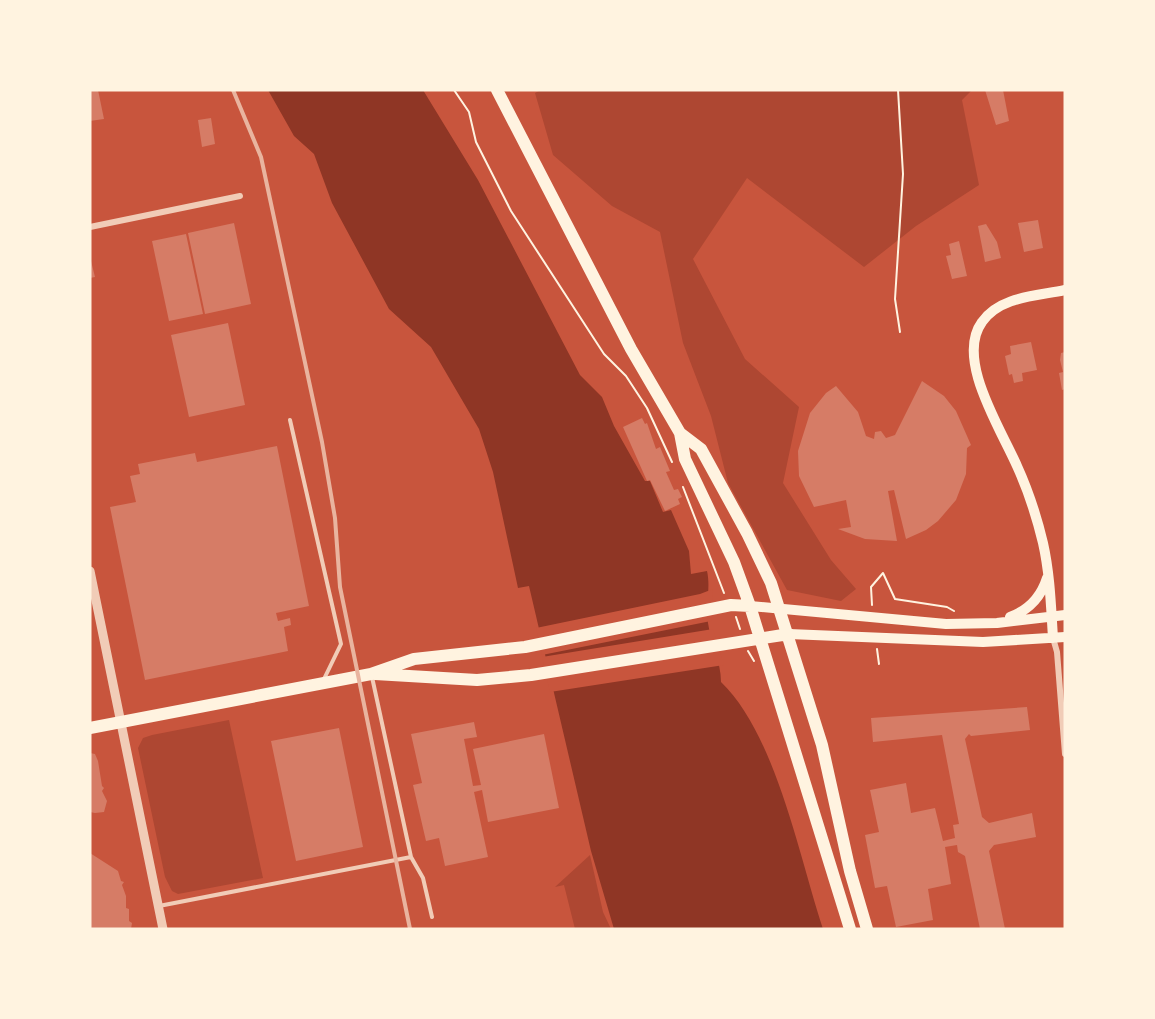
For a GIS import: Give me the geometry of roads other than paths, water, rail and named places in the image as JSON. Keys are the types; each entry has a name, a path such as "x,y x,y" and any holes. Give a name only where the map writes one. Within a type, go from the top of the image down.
{"main road":[{"path":"497,90 627,342 681,433 700,449 747,533 781,608 822,745 850,871 867,929"},
{"path":"1053,638 1048,572 1043,543 1018,467 991,412 973,359 975,338 981,322 1004,304 1065,290"},
{"path":"681,433 685,459 734,562 750,606 850,929"},
{"path":"987,623 1022,613 1043,590 1048,572"},
{"path":"90,728 323,681 371,674 414,659 525,647 718,608 750,606 781,608 946,624 987,623 1065,615"},
{"path":"371,674 477,680 531,675 789,634 983,642 1065,637"}],"street":[{"path":"90,227 240,196"},
{"path":"90,571 163,929"},
{"path":"1053,638 1065,754"}],"lane":[{"path":"290,420 341,644 323,681"},
{"path":"371,674 411,857 423,878 432,917"},
{"path":"158,906 411,857"}],"railway":[{"path":"233,90 261,157 322,442 335,518 340,587 410,929"}]}
